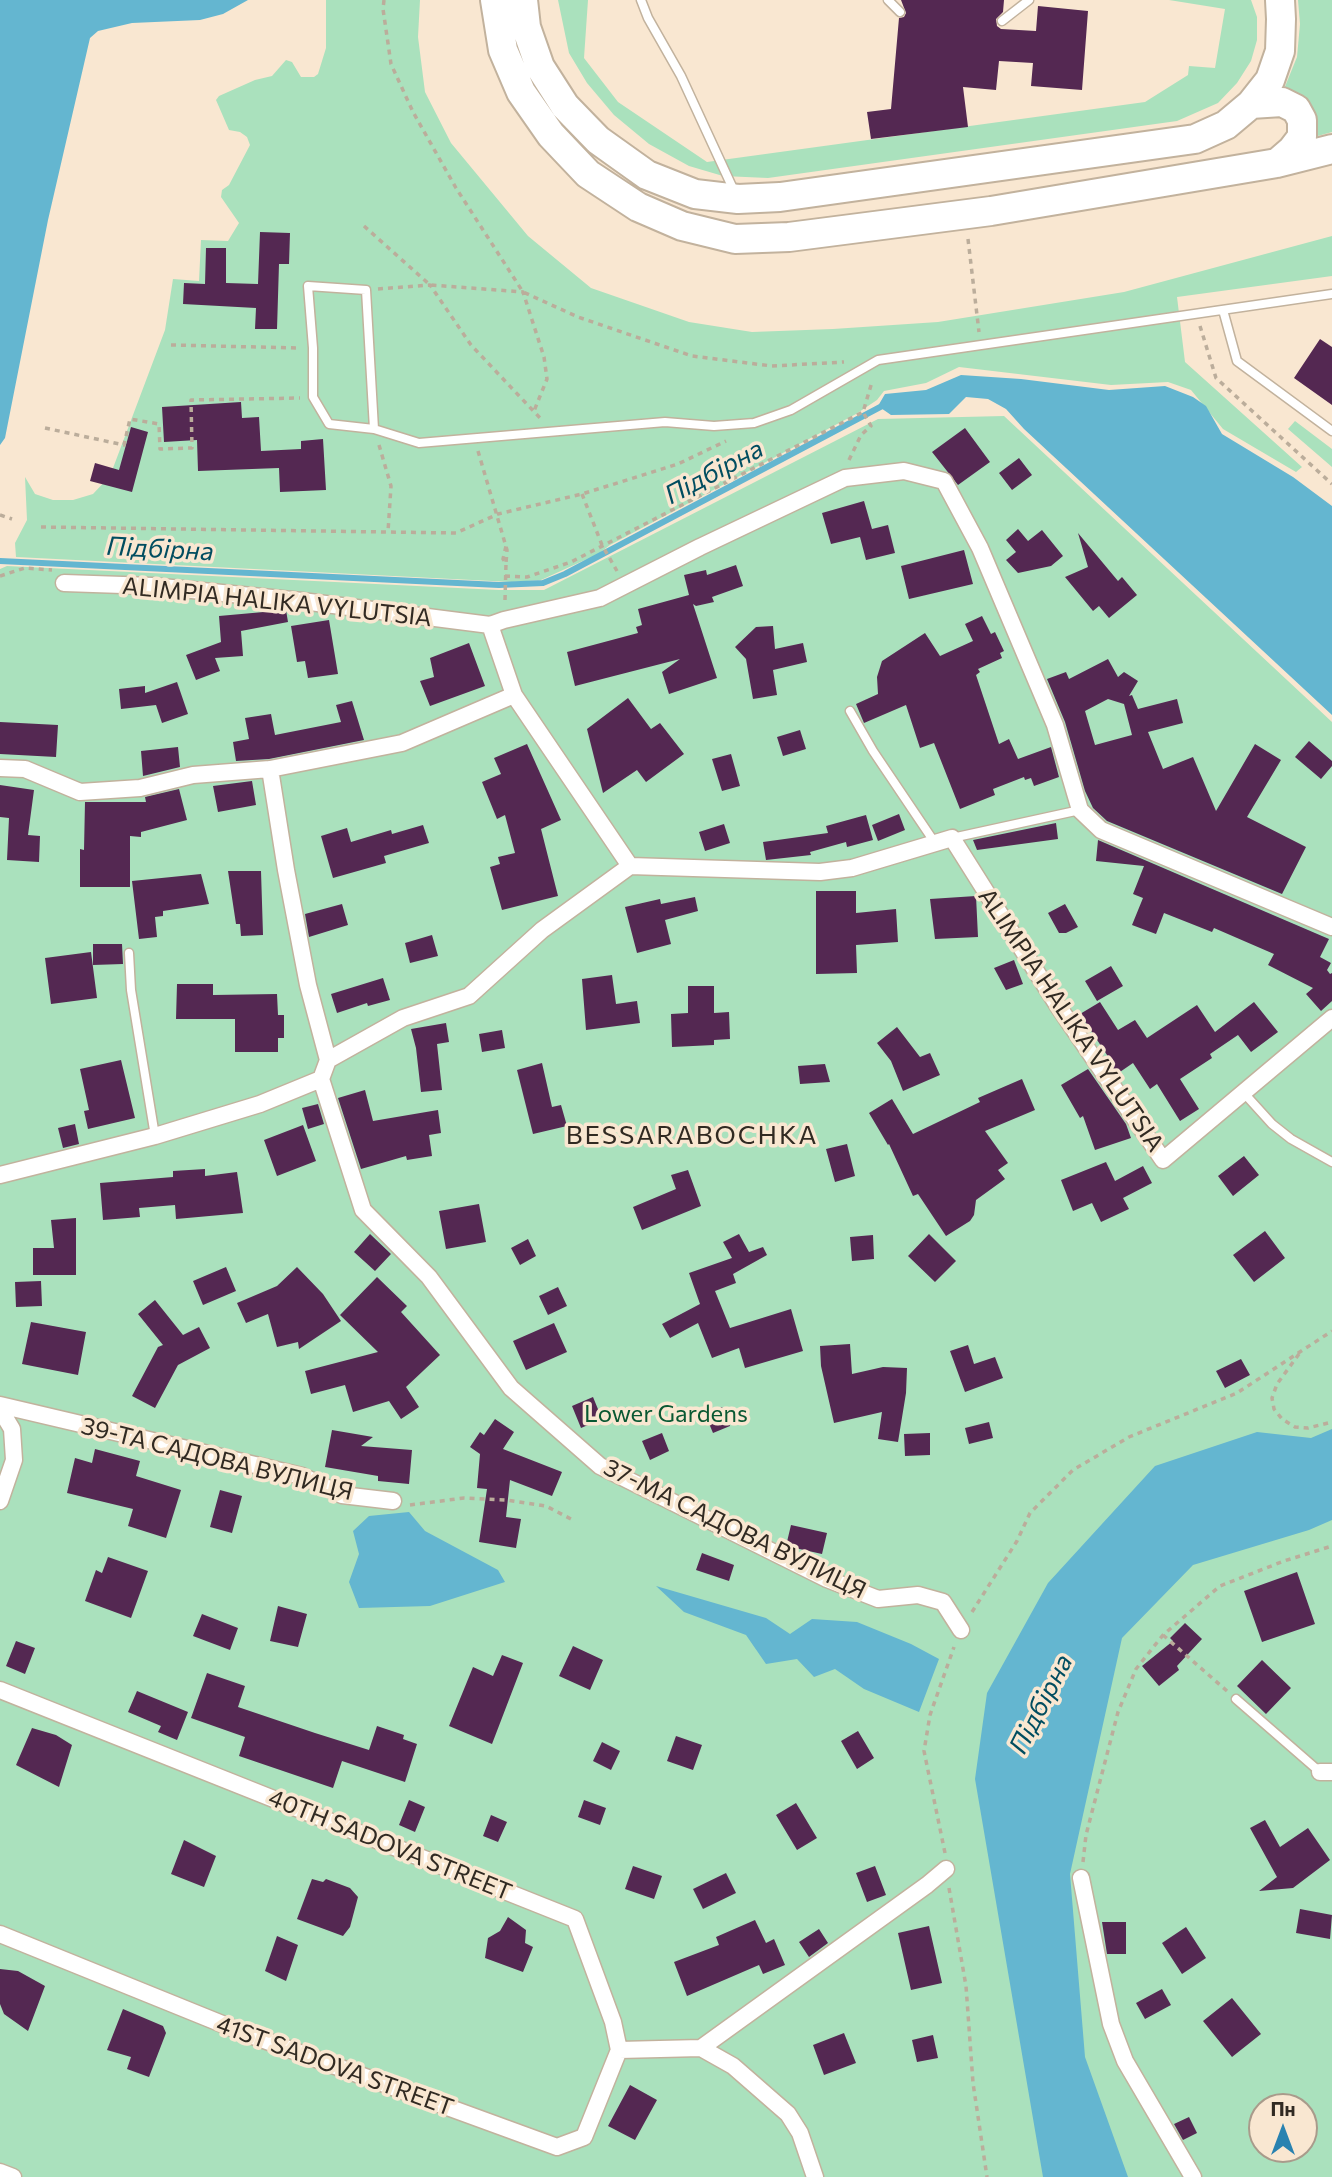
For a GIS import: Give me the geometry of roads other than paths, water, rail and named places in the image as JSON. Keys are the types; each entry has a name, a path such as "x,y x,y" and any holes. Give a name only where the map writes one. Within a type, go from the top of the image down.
{"highway":[{"path":"495,0 503,50 521,92 551,135 588,174 638,207 682,226 735,239 789,237 991,211 1277,163 1332,149"},
{"path":"523,0 526,27 540,67 565,106 598,141 647,175 695,194 738,198 780,197 1195,139 1226,125 1251,104 1270,79 1280,51 1280,0"},
{"path":"1251,104 1282,102 1296,109 1302,120 1302,137 1277,163"}],"street":[{"name":"ALIMPIA HALIKA VYLUTSIA","path":"64,583 152,586 275,598 490,625 600,598 845,478 904,471 944,481 980,548 1055,725 1080,810"},
{"path":"490,625 514,695 630,866"},
{"path":"0,768 26,769 80,792 140,788 192,775 270,769 402,743 514,695"},
{"path":"0,1175 155,1136 260,1104 321,1079 328,1060 309,985 286,870 270,769"},
{"path":"1080,810 1101,830 1332,927"},
{"name":"ALIMPIA HALIKA VYLUTSIA","path":"952,838 1058,1006 1163,1160 1332,1018"},
{"path":"328,1060 403,1018 469,996 541,930 630,866 820,872 852,869 952,838"},
{"name":"37-МА САДОВА ВУЛИЦЯ","path":"321,1079 363,1210 429,1278 511,1388 600,1466 827,1579 878,1599 918,1595 943,1602 961,1630"},
{"path":"0,1407 12,1429 14,1460 0,1501"},
{"name":"39-ТА САДОВА ВУЛИЦЯ","path":"0,1407 302,1476 342,1495 394,1501"},
{"name":"40TH SADOVA STREET","path":"0,1690 575,1919 613,2022 620,2050"},
{"path":"701,2048 928,1885 946,1868"},
{"path":"1081,1878 1111,2024 1125,2061 1193,2177"},
{"name":"41ST SADOVA STREET","path":"0,1934 242,2032 557,2147 584,2137 620,2050"},
{"path":"620,2050 701,2048 733,2066 788,2114 800,2133 815,2177"},
{"path":"0,2172 13,2177"}],"lane":[{"path":"641,0 648,18 681,76 738,198"},
{"path":"888,0 900,12"},
{"path":"1002,21 1029,0"},
{"path":"374,429 366,290 309,286 313,397 329,424 374,429 419,443 665,422 714,426 754,423 791,410 878,360 1332,294"},
{"path":"1223,310 1237,361 1332,431"},
{"path":"850,711 873,751 935,843"},
{"path":"952,838 1080,810"},
{"path":"129,953 131,990 155,1136"},
{"path":"1243,1093 1272,1124 1291,1139 1332,1163"},
{"path":"1236,1699 1326,1772"}],"water":[{"path":"0,0 248,0 223,14 200,20 132,23 98,31 90,38 48,220 5,438 0,445"},
{"path":"961,375 1109,390 1165,386 1193,397 1206,406 1222,434 1293,477 1332,506 1332,715 1024,429 1006,409 988,399 966,397 949,414 891,415 878,406 885,394 926,390"},
{"path":"1332,1429 1332,1520 1309,1530 1193,1565 1122,1638 1070,1874 1085,2057 1128,2177 1043,2177 975,1779 987,1693 1048,1583 1155,1466 1257,1432 1311,1438"},
{"path":"409,1512 425,1531 498,1570 505,1582 430,1606 359,1608 349,1582 359,1554 353,1531 369,1516"},
{"path":"656,1586 766,1618 790,1634 812,1619 857,1622 911,1644 939,1659 919,1712 864,1689 835,1669 814,1677 797,1659 766,1664 746,1635 684,1612"}],"waterway":[{"name":"Підбірна","path":"0,561 499,585 543,583 565,574 884,405"}],"district":[{"name":"BESSARABOCHKA","path":"692,1135"}],"park label":[{"name":"Lower Gardens","path":"666,1414"}]}
